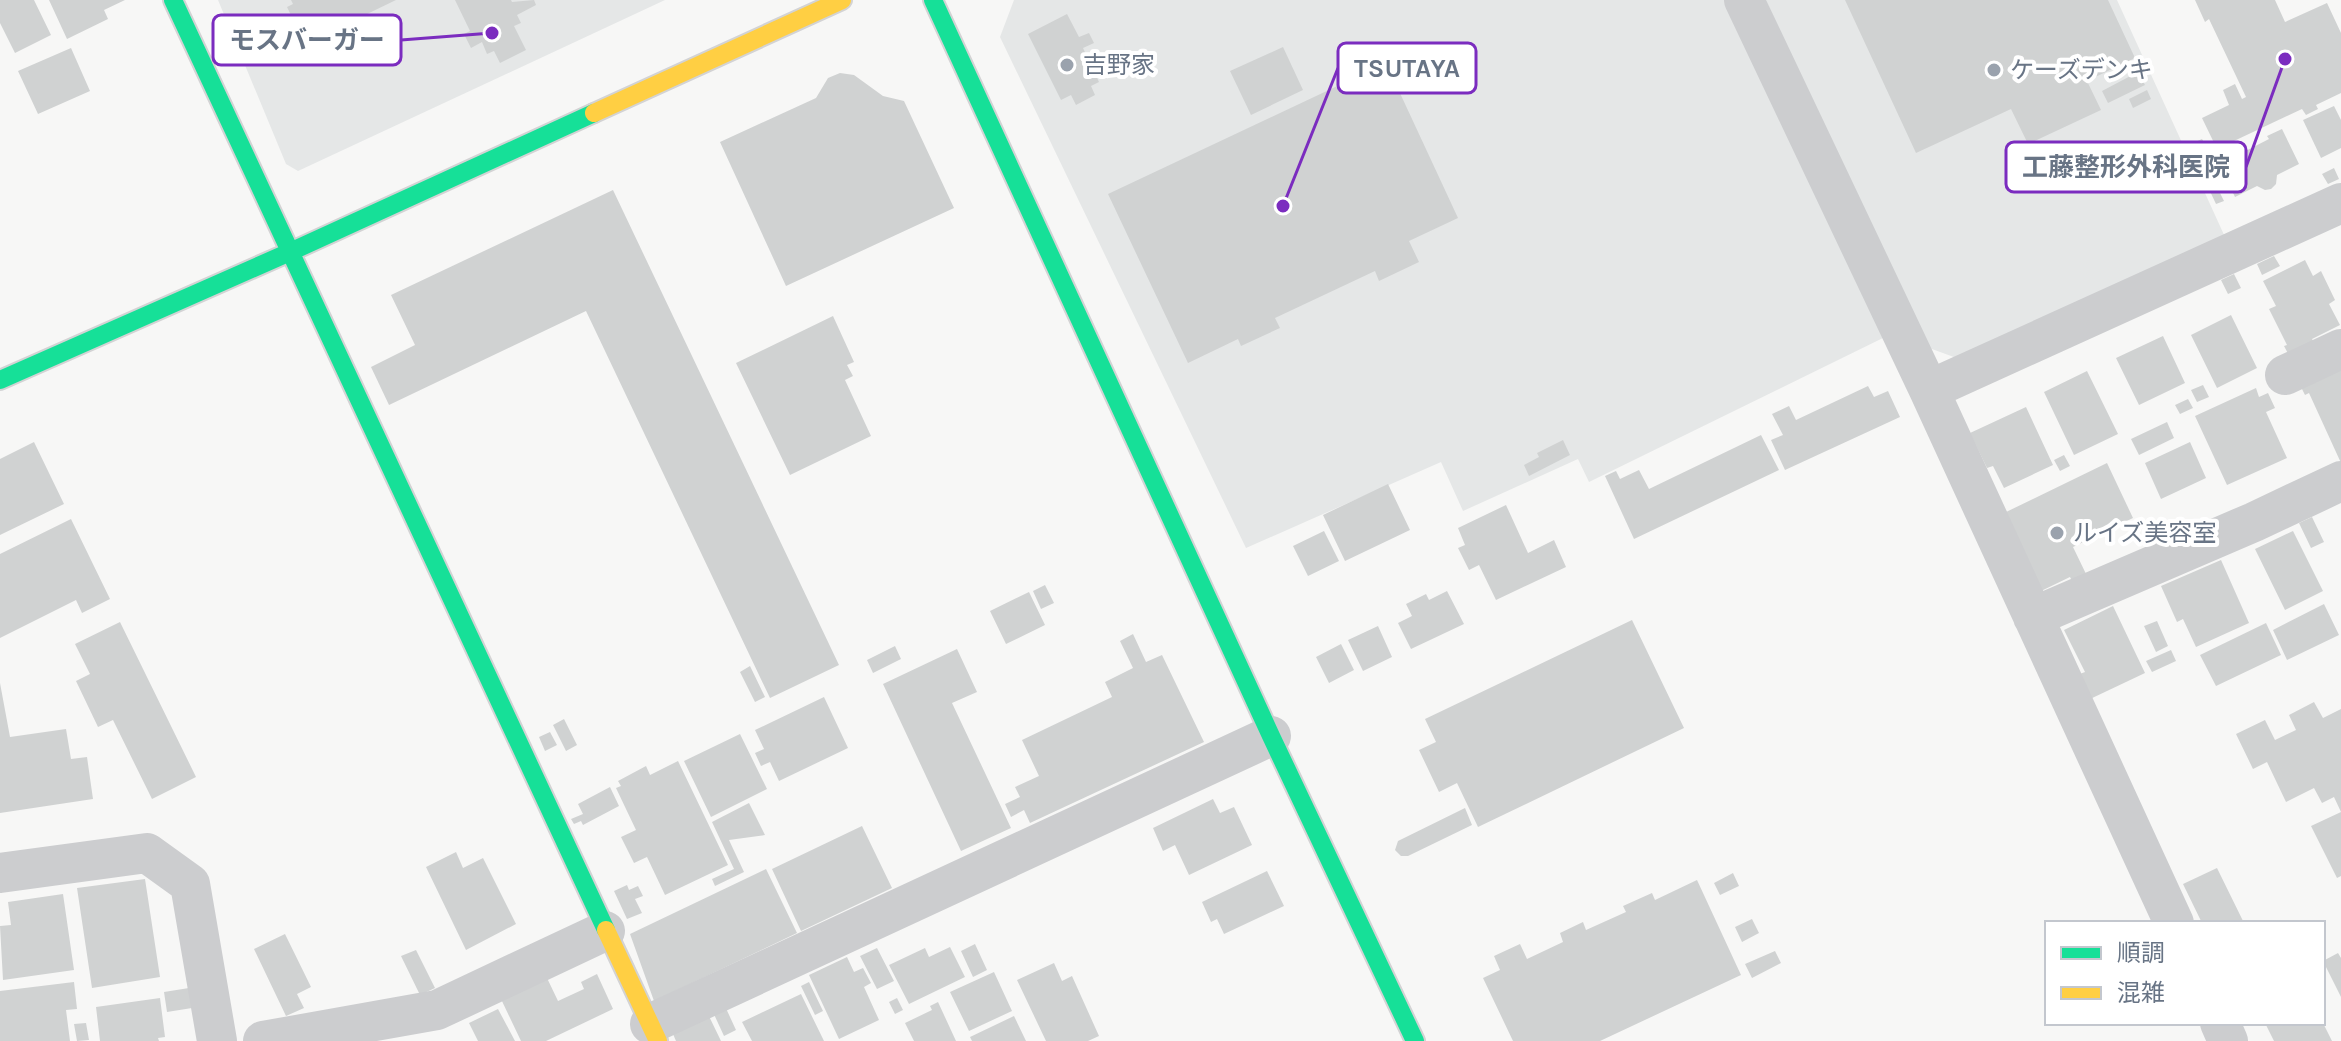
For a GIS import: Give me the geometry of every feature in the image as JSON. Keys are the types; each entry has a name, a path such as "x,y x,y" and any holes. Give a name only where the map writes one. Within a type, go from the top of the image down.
{"street":[{"path":"173,0 654,1032 1271,736"},
{"path":"0,380 290,252 842,0"},
{"path":"933,0 1271,736 1415,1041"},
{"path":"1744,0 1929,390 2173,921"},
{"path":"1929,390 2341,203"},
{"path":"2285,375 2341,349"},
{"path":"2033,617 2341,481"},
{"path":"0,873 147,853 190,884 217,1041"},
{"path":"263,1041 437,1010 605,931"}],"shaded area":[{"path":"218,0 665,0 298,171 286,164"},
{"path":"1014,0 1730,0 1887,336 1589,482 1578,459 1463,511 1441,462 1246,548 1000,37"},
{"path":"1766,0 2117,0 2225,237 1962,360 1921,345"}],"building":[{"path":"0,0 34,0 51,35 15,53 0,23"},
{"path":"49,0 125,0 104,10 108,19 67,39"},
{"path":"291,0 396,0 305,44 287,7 293,4"},
{"path":"455,0 534,0 536,5 517,15 521,23 514,26 526,50 500,63 494,51 487,54 482,42 471,48 464,34 470,31"},
{"name":"ケーズデンキ","path":"1845,0 2108,0 2135,58 2087,81 2101,110 2028,144 2011,109 1916,153"},
{"path":"2195,0 2275,0 2285,22 2327,3 2341,33 2341,93 2316,105 2318,109 2306,115 2302,109 2217,149 2202,118 2229,105 2223,90 2235,84 2242,99 2246,97 2209,19 2205,22"},
{"name":"吉野家","path":"1067,14 1079,37 1089,33 1094,43 1083,48 1099,82 1091,86 1095,95 1076,105 1071,95 1061,100 1028,34"},
{"path":"1283,47 1303,90 1251,115 1230,71"},
{"path":"71,48 90,91 38,114 18,71"},
{"path":"1386,63 1458,218 1409,241 1419,262 1379,281 1375,271 1275,318 1280,328 1241,346 1238,339 1188,363 1108,194"},
{"path":"2138,72 2145,85 2108,103 2102,91"},
{"path":"840,73 854,75 883,96 904,101 954,208 786,286 720,142 816,98 828,78"},
{"path":"2147,90 2151,99 2133,108 2129,99"},
{"path":"2334,106 2341,120 2341,148 2321,158 2303,120"},
{"path":"2282,129 2299,164 2277,175 2276,184 2271,189 2257,186 2235,197 2217,160 2230,154 2232,158"},
{"path":"2202,139 2210,153 2200,158 2193,143"},
{"path":"2207,167 2224,201 2216,204 2200,170"},
{"path":"2334,168 2339,179 2328,184 2322,174"},
{"path":"613,190 839,665 770,698 586,311 389,405 371,367 415,345 391,295"},
{"path":"2274,256 2280,266 2262,275 2257,264"},
{"path":"2305,260 2313,276 2321,271 2335,300 2329,304 2340,325 2312,339 2316,346 2291,359 2269,309 2276,306 2263,281"},
{"path":"2234,274 2241,288 2228,294 2221,280"},
{"path":"2231,315 2257,368 2217,388 2191,335"},
{"path":"833,316 854,362 847,365 853,376 845,380 871,436 790,475 736,363"},
{"path":"2163,336 2185,383 2139,405 2116,358"},
{"path":"2341,361 2341,463 2309,393 2305,395 2298,381"},
{"path":"2087,371 2118,434 2074,455 2044,392"},
{"path":"2203,385 2209,397 2197,402 2191,390"},
{"path":"1868,386 1874,397 1888,391 1900,417 1785,470 1771,440 1783,435 1772,414 1789,406 1796,420"},
{"path":"2256,388 2259,397 2268,393 2275,408 2266,412 2287,458 2227,485 2195,416"},
{"path":"2188,399 2193,408 2180,414 2175,405"},
{"path":"2026,407 2053,465 2004,488 1993,466 1987,468 1970,433"},
{"path":"2167,422 2174,438 2139,455 2131,439"},
{"path":"1761,435 1779,470 1634,539 1605,476 1616,471 1620,479 1639,470 1649,489"},
{"path":"1563,440 1570,455 1529,476 1524,465 1539,457 1537,453"},
{"path":"34,442 64,504 0,535 0,459"},
{"path":"2190,442 2206,478 2161,499 2145,463"},
{"path":"2064,455 2070,466 2060,471 2054,460"},
{"name":"ルイズ美容室","path":"2107,463 2133,518 2073,547 2087,576 2073,583 2070,577 2039,592 2002,514"},
{"path":"1388,484 1410,530 1345,561 1323,515"},
{"path":"1506,505 1528,553 1554,540 1566,567 1496,600 1479,565 1469,570 1458,548 1465,545 1458,528"},
{"path":"2312,517 2324,542 2311,548 2299,523"},
{"path":"71,519 110,599 82,613 76,600 0,638 0,554"},
{"path":"1324,531 1339,561 1308,576 1293,546"},
{"path":"2293,531 2323,591 2285,610 2255,549"},
{"path":"2221,560 2249,623 2196,647 2183,619 2177,622 2161,586"},
{"path":"1045,585 1054,603 1041,609 1033,591"},
{"path":"1447,591 1464,624 1411,649 1398,623 1412,616 1406,604 1426,594 1429,600"},
{"path":"1029,592 1045,625 1006,644 990,611"},
{"path":"2324,604 2339,635 2287,660 2273,630"},
{"path":"2113,606 2145,673 2088,700 2077,675 2085,672 2064,630"},
{"path":"1632,620 1684,728 1478,827 1457,783 1439,792 1419,750 1436,742 1425,719"},
{"path":"2157,621 2168,646 2156,652 2144,626"},
{"path":"120,622 196,777 152,799 113,720 98,727 76,681 90,674 75,644"},
{"path":"2266,623 2281,655 2216,686 2200,655"},
{"path":"1378,626 1392,657 1363,671 1348,640"},
{"path":"1133,634 1146,662 1162,655 1204,742 1030,823 1024,810 1011,817 1005,804 1020,797 1015,787 1039,776 1022,740 1112,697 1105,682 1133,668 1120,641"},
{"path":"1341,644 1354,670 1329,683 1316,657"},
{"path":"895,646 901,659 873,673 867,660"},
{"path":"957,649 977,692 952,703 1011,828 961,851 883,684"},
{"path":"2171,650 2176,661 2152,672 2146,661"},
{"path":"750,666 765,697 755,702 740,672"},
{"path":"0,683 10,737 66,729 71,759 87,757 93,799 0,813"},
{"path":"824,697 848,748 779,781 770,762 761,766 755,753 764,749 755,730"},
{"path":"2314,702 2323,718 2341,709 2341,812 2334,797 2322,803 2314,788 2286,802 2267,762 2253,769 2236,734 2265,720 2275,740 2296,730 2289,715"},
{"path":"564,719 577,745 566,751 553,725"},
{"path":"550,732 557,745 545,751 539,737"},
{"path":"740,734 767,789 711,817 684,761"},
{"path":"678,761 728,865 665,895 647,857 634,863 621,837 636,830 616,788 621,786 618,781 646,766 650,775"},
{"path":"610,787 619,806 583,825 581,821 574,824 571,819 583,814 578,804"},
{"path":"1213,799 1220,813 1234,807 1252,845 1189,875 1175,845 1163,851 1153,828"},
{"path":"749,803 765,835 729,840 744,872 715,886 712,879 734,869 712,822"},
{"path":"1465,808 1472,825 1408,856 1401,856 1395,850 1398,841"},
{"path":"2341,812 2341,876 2337,878 2311,826"},
{"path":"862,826 892,888 801,931 772,869"},
{"path":"456,852 463,868 483,858 516,924 466,950 426,867"},
{"path":"2217,868 2243,921 2201,921 2183,884"},
{"path":"766,869 797,933 654,1001 630,934"},
{"path":"1267,871 1284,906 1224,934 1217,919 1211,922 1202,902"},
{"path":"1733,873 1739,886 1720,895 1714,883"},
{"path":"145,879 160,977 92,988 77,888"},
{"path":"1697,880 1741,975 1600,1041 1513,1041 1483,978 1500,970 1494,956 1520,944 1527,959 1563,942 1560,933 1583,922 1586,930 1626,912 1623,906 1652,893 1655,900"},
{"path":"627,885 629,890 638,886 643,896 635,899 642,913 627,919 614,891"},
{"path":"63,894 74,970 3,980 0,926 11,925 8,902"},
{"path":"1752,919 1759,933 1742,942 1735,927"},
{"path":"285,934 311,987 297,994 304,1008 286,1016 254,949"},
{"path":"975,944 987,970 973,977 961,951"},
{"path":"950,947 965,977 909,1004 889,965 925,948 929,957"},
{"path":"877,948 894,981 877,989 860,956"},
{"path":"416,950 435,988 420,995 401,956"},
{"path":"1775,951 1781,963 1752,978 1745,964"},
{"path":"2338,953 2341,958 2341,997 2325,965 2325,960"},
{"path":"847,957 854,972 863,968 871,983 864,987 879,1020 839,1039 809,975"},
{"path":"1054,963 1062,981 1072,976 1099,1036 1088,1041 1046,1041 1017,980"},
{"path":"994,972 1012,1011 969,1031 950,992"},
{"path":"597,974 613,1009 546,1041 521,1041 501,999 547,978 558,1001 584,989 581,982"},
{"path":"74,982 77,1009 66,1010 70,1041 0,1041 0,991"},
{"path":"809,982 823,1011 815,1015 801,986"},
{"path":"189,988 192,1008 167,1012 164,992"},
{"path":"801,994 824,1041 752,1041 742,1022"},
{"path":"160,998 165,1037 158,1038 159,1041 100,1041 96,1007"},
{"path":"897,998 903,1010 895,1014 889,1002"},
{"path":"938,1002 956,1041 914,1041 905,1023 932,1010 930,1006"},
{"path":"724,1004 736,1030 724,1036 712,1010"},
{"path":"498,1009 515,1041 478,1041 469,1023"},
{"path":"706,1010 721,1041 676,1041 670,1027"},
{"path":"1014,1016 1026,1041 972,1041 970,1037"},
{"path":"86,1023 89,1040 77,1041 74,1024"},
{"path":"2266,1025 2324,1025 2332,1041 2274,1041"}],"traffic: fast":[{"path":"173,0 606,930"},
{"path":"933,0 1271,736 1415,1041"},
{"path":"0,380 594,113"}],"traffic: slow":[{"path":"594,113 842,0"},
{"path":"606,930 658,1041"}],"place":[{"name":"モスバーガー","path":"492,33"},
{"name":"工藤整形外科医院","path":"2285,59"},
{"name":"吉野家","path":"1067,65"},
{"name":"ケーズデンキ","path":"1994,70"},
{"name":"TSUTAYA","path":"1283,206"},
{"name":"ルイズ美容室","path":"2057,533"}]}
